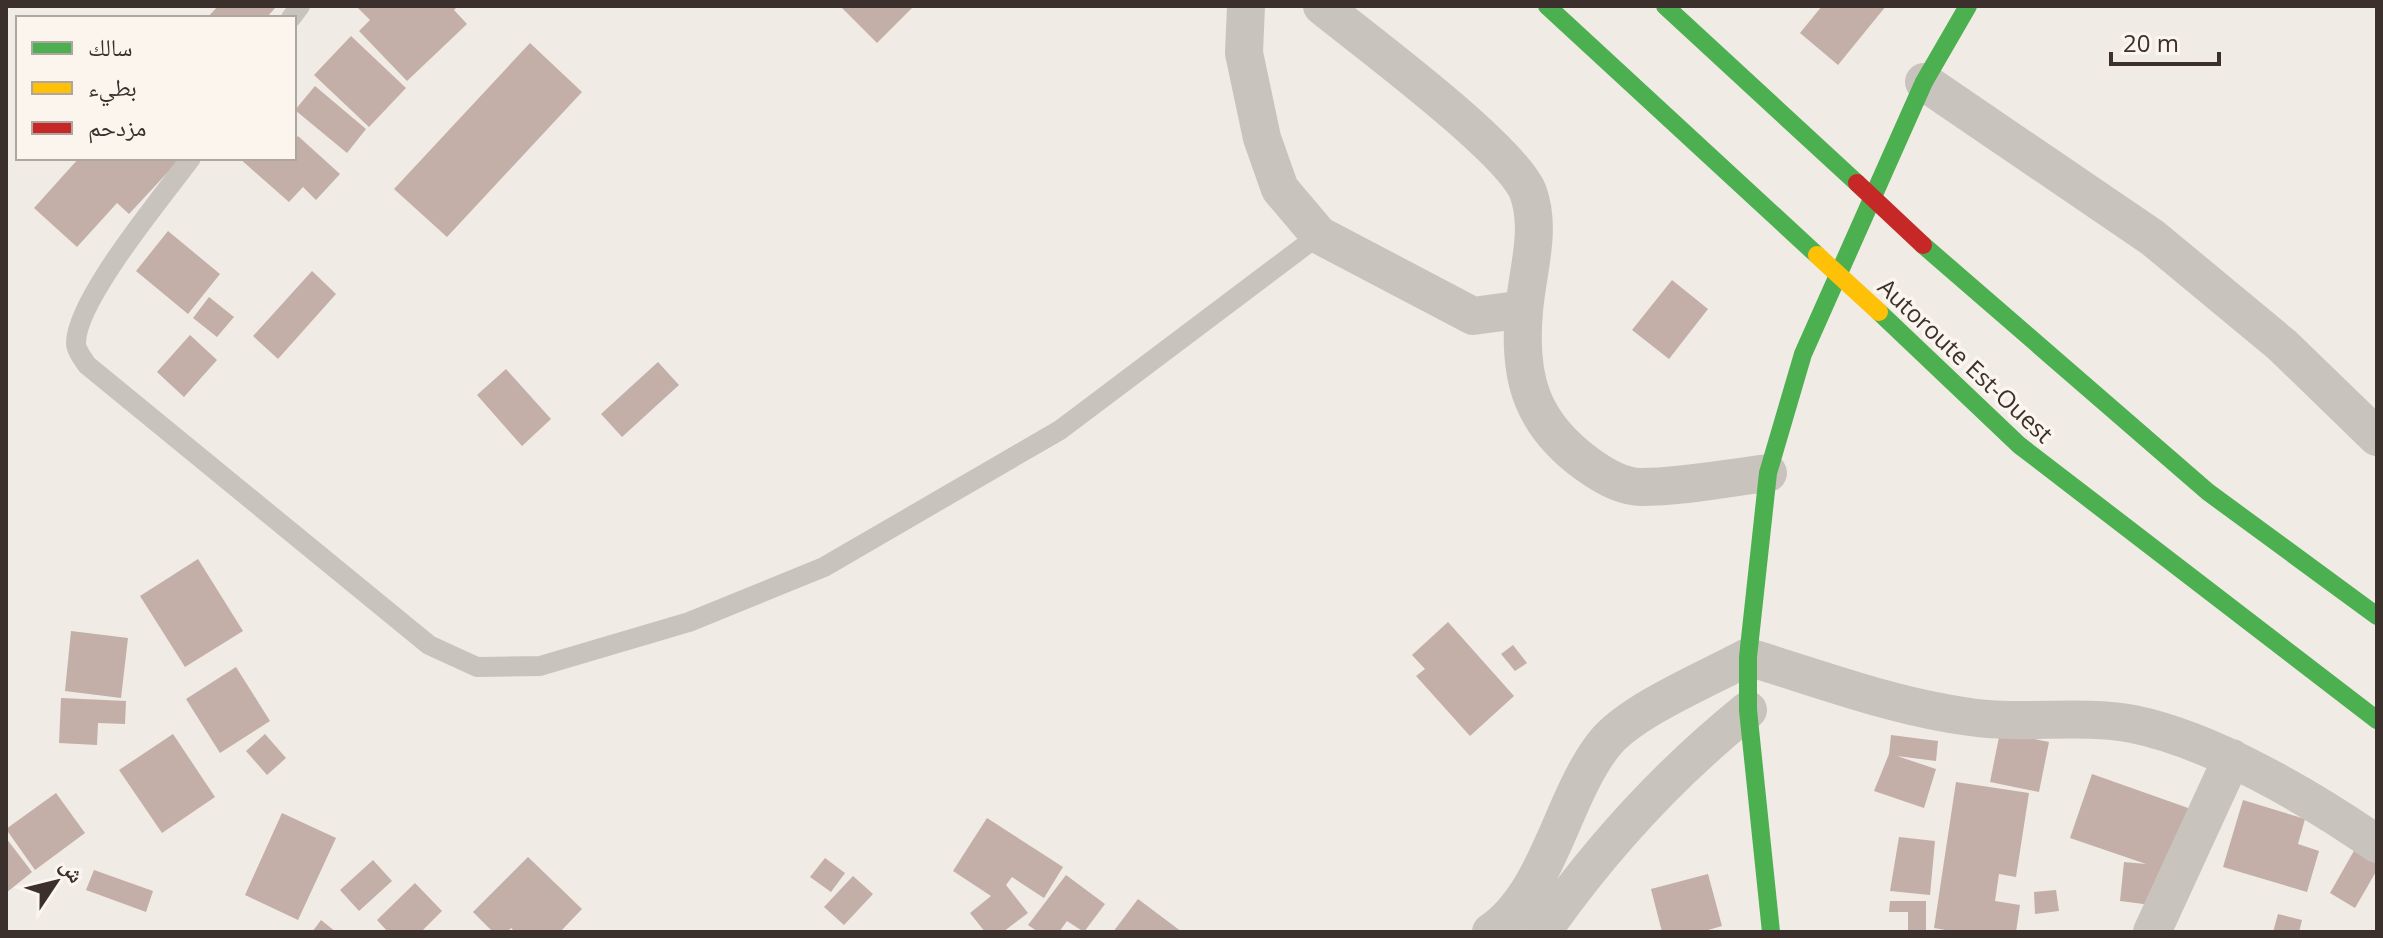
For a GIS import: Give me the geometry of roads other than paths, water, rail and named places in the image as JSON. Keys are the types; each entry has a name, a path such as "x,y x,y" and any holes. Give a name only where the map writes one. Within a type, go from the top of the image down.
{"main road":[{"name":"Autoroute Est-Ouest","path":"1547,6 2019,445 2377,720"},
{"path":"1665,6 1923,245 2208,492 2377,616"},
{"path":"1771,932 1748,710 1748,657 1768,473 1803,354 1924,82 1968,6"}],"street":[{"path":"1246,6 1244,53 1262,138 1280,189 1319,235 1473,316 1524,309"},
{"path":"1322,6 1453,114 1499,156 1526,189 1536,220 1521,345 1526,384 1533,404 1548,429 1604,476 1639,487 1768,473"},
{"path":"1924,82 2153,238 2282,345 2377,437"},
{"path":"1497,930 1527,889 1606,743 1663,702 1748,657 1909,706 1972,718 2065,717 2134,725 2232,758 2377,844"},
{"path":"1663,702 1688,758"},
{"path":"1542,932 1572,890 1688,758 1748,710"},
{"path":"2152,932 2232,758"}],"lane":[{"path":"190,160 112,268 80,321 76,346 87,365 429,645 477,667 540,666 689,622 824,567 1060,430 1319,235"}]}
